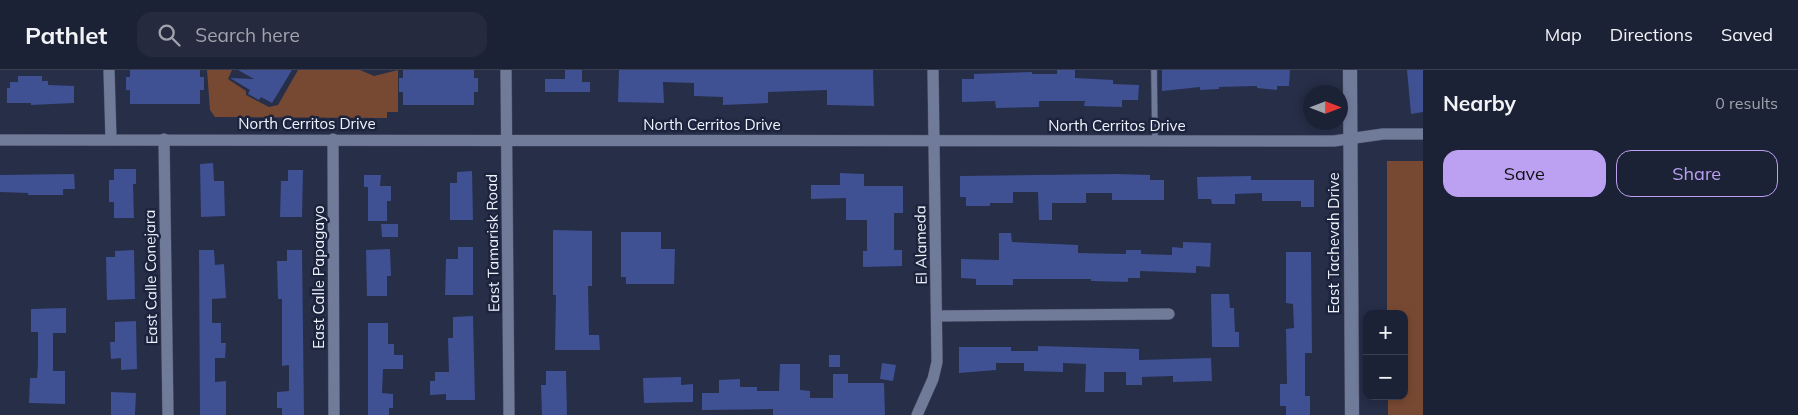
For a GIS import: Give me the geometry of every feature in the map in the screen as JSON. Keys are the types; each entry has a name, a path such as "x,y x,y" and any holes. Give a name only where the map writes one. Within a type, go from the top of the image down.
{"street":[{"path":"109,70 111,139"},
{"name":"East Tamarisk Road","path":"506,70 509,415"},
{"name":"El Alameda","path":"917,415 934,379 937,362 933,70"},
{"name":"East Tachevah Drive","path":"1350,70 1352,415"},
{"name":"North Cerritos Drive","path":"0,140 333,138 1334,141 1383,134 1423,134"},
{"name":"East Calle Papagayo","path":"333,138 334,415"},
{"name":"East Calle Conejara","path":"164,139 168,415"},
{"path":"937,316 1169,314"}],"lane":[{"path":"1154,70 1154,141"}],"shaded area":[{"path":"207,70 232,70 228,79 246,91 246,95 269,107 278,105 298,70 360,70 374,76 398,70 398,112 387,112 387,118 215,117 210,110"},
{"path":"1387,161 1423,161 1423,415 1388,415 1388,400 1408,400 1408,310 1387,310"}],"building":[{"path":"130,70 200,70 200,77 204,77 204,90 200,90 200,104 130,104 130,90 126,90 126,77 130,77"},
{"path":"238,70 292,70 272,103 261,97 259,100 248,94 250,90 230,78 254,79"},
{"path":"403,70 474,70 474,78 478,78 478,92 474,92 474,105 403,105 403,92 399,92 399,78 403,78"},
{"path":"565,70 582,70 582,82 590,82 590,92 545,92 545,79 565,79"},
{"path":"619,70 873,70 874,106 827,105 827,90 768,92 768,103 723,105 723,97 694,96 694,83 663,82 664,103 618,102"},
{"path":"1057,70 1075,70 1075,78 1113,80 1113,84 1139,85 1138,100 1122,100 1122,107 1084,106 1085,101 1039,101 1039,107 996,108 995,101 962,102 962,79 974,79 974,74 1032,72 1032,74 1057,74"},
{"path":"1162,70 1290,70 1289,86 1277,86 1277,90 1257,88 1257,86 1219,87 1219,89 1200,90 1200,87 1162,91"},
{"path":"1407,70 1423,70 1423,112 1411,114"},
{"path":"18,76 42,76 42,81 48,81 48,85 74,86 74,103 31,105 31,103 7,103 7,88 10,88 10,82 18,82"},
{"path":"213,163 214,181 224,181 225,216 201,217 200,164"},
{"path":"114,169 136,169 136,184 133,184 134,218 114,218 114,202 109,202 109,180 114,180"},
{"path":"288,170 303,170 302,217 280,217 281,181 288,181"},
{"path":"472,171 473,220 450,220 450,183 457,183 457,172"},
{"path":"840,173 864,174 864,186 903,186 903,213 894,213 894,250 902,250 902,266 863,267 863,251 867,251 867,220 846,220 846,198 811,199 811,185 840,185"},
{"path":"74,174 75,189 63,189 63,195 28,195 28,193 0,192 0,175"},
{"path":"364,175 381,175 380,186 391,186 391,201 387,201 387,221 368,221 368,187 364,187"},
{"path":"1150,175 1150,180 1164,180 1164,200 1112,200 1112,193 1086,193 1086,203 1052,203 1052,220 1039,220 1038,192 1013,192 1013,203 990,203 990,206 966,206 966,197 960,197 960,176"},
{"path":"1251,176 1251,180 1314,180 1314,207 1301,207 1301,201 1262,201 1262,193 1235,194 1235,204 1212,204 1211,199 1198,199 1197,177"},
{"path":"381,224 398,224 398,237 382,237"},
{"path":"553,230 592,231 592,286 588,286 589,335 599,335 600,350 555,350 556,295 553,295"},
{"path":"621,232 661,232 661,249 675,249 674,284 626,284 626,277 621,277"},
{"path":"999,233 1011,233 1012,242 1078,245 1078,253 1126,254 1126,250 1141,250 1141,254 1172,255 1172,247 1183,248 1183,242 1211,243 1210,267 1196,266 1196,273 1140,271 1140,278 1128,278 1128,282 1091,281 1091,279 1013,279 1013,285 976,285 976,279 961,278 961,259 999,260"},
{"path":"458,247 473,247 473,295 445,295 446,259 458,259"},
{"path":"390,249 391,276 387,276 387,296 367,296 366,250"},
{"path":"134,250 135,299 107,300 106,257 115,257 115,251"},
{"path":"199,250 214,250 215,265 224,264 226,298 212,299 212,323 221,323 221,343 226,343 225,358 215,358 215,382 226,381 226,415 200,415"},
{"path":"287,250 302,250 304,415 282,415 282,408 277,408 277,392 289,391 289,365 282,366 282,299 278,299 277,261 287,261"},
{"path":"1286,252 1311,252 1312,353 1305,353 1305,396 1310,396 1310,415 1286,415 1286,406 1280,406 1280,384 1287,384 1286,329 1294,328 1293,304 1286,303"},
{"path":"1211,294 1229,294 1230,308 1234,308 1235,332 1239,332 1239,347 1212,347"},
{"path":"66,308 66,333 53,333 53,371 65,371 65,404 29,403 30,378 37,378 38,364 38,332 31,332 31,309"},
{"path":"473,316 475,400 446,400 446,394 430,395 430,381 435,381 435,372 449,372 448,338 453,338 453,317"},
{"path":"136,321 137,369 121,370 121,358 111,359 110,342 115,342 115,322"},
{"path":"368,323 388,323 388,344 394,344 394,355 403,355 403,369 383,369 382,393 393,394 393,408 389,408 389,415 368,415"},
{"path":"1038,346 1139,349 1139,360 1211,358 1212,381 1173,382 1173,376 1142,377 1142,385 1126,385 1126,372 1104,372 1104,392 1085,392 1086,364 1063,363 1063,372 1024,371 1024,363 996,363 996,370 959,373 959,347 1011,347 1011,351 1038,351"},
{"path":"829,355 840,355 840,367 829,367"},
{"path":"882,363 896,365 893,381 880,379"},
{"path":"780,364 800,364 800,390 810,391 810,398 833,398 833,374 848,374 848,383 884,383 885,415 773,415 773,409 702,410 702,393 719,393 719,380 740,379 740,387 757,387 757,391 779,391"},
{"path":"546,371 566,371 567,415 542,415 541,385 546,385"},
{"path":"681,377 681,385 693,384 693,402 644,403 643,378"},
{"path":"111,392 136,393 135,415 111,415"}]}
